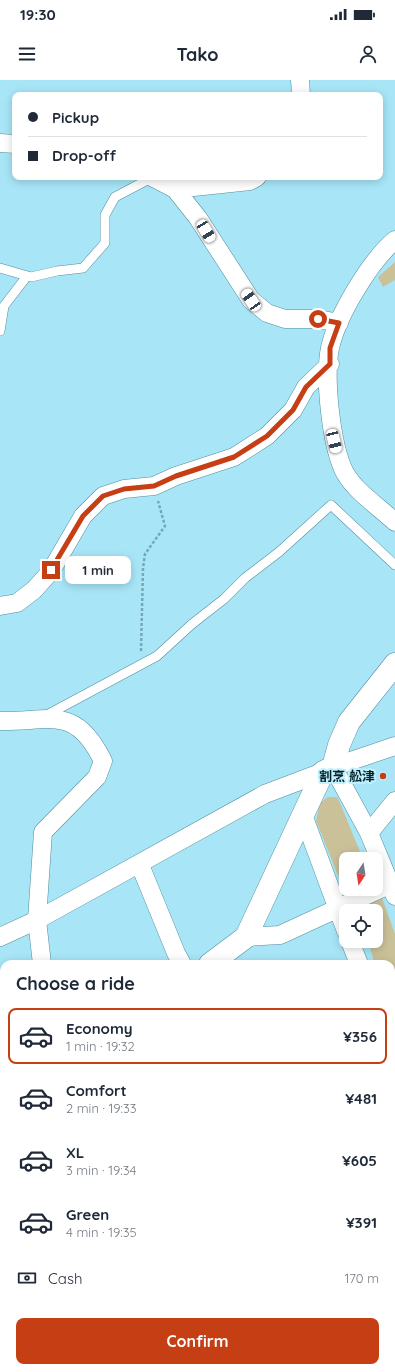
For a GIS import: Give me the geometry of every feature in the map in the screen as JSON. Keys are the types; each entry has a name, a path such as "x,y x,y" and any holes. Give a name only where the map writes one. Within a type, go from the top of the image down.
{"street":[{"path":"300,80 301,92"},
{"path":"0,143 12,144"},
{"path":"158,180 175,189 198,218 251,300 268,313 285,319 318,319 339,323"},
{"path":"175,189 250,182 253,180"},
{"path":"395,240 370,267 339,323 330,348 331,422 339,459 346,474 355,485 395,522"},
{"path":"0,606 17,603 34,590 51,570 83,516 103,496 124,489 154,486 176,476 234,457 267,436 293,410 306,387 330,364"},
{"path":"215,960 246,937 303,815 328,769 349,722 395,664"},
{"path":"0,721 59,719 75,725 90,737 103,761 97,777 43,832 38,920 42,960"},
{"path":"0,937 38,920 265,794 328,769 395,746"},
{"path":"246,937 280,935 337,908 393,888 369,833 328,769"},
{"path":"369,833 395,801"},
{"path":"303,815 339,913"},
{"path":"140,864 180,960"},
{"path":"352,948 357,960"}],"lane":[{"path":"0,268 31,278 57,270 84,268 105,243 105,215 115,197 146,180"},
{"path":"0,331 4,306 27,276"},
{"path":"40,719 157,656 192,624 224,599 245,578 279,552 331,505 395,565"}],"path":[{"path":"140,657 143,568 145,554 165,526 154,486"}],"shaded area":[{"path":"395,262 395,280 383,287 378,277"},
{"path":"328,797 337,797 360,852 339,852 339,878 316,821 320,803"},
{"path":"382,898 395,934 395,960 374,960 370,948 383,948 383,904 370,904"}],"place":[{"name":"割烹 舩津","path":"383,776"}],"route":[{"path":"51,570 83,516 103,496 124,489 154,486 176,476 234,457 267,436 293,410 306,387 330,364 330,348 339,323 318,319"}]}
